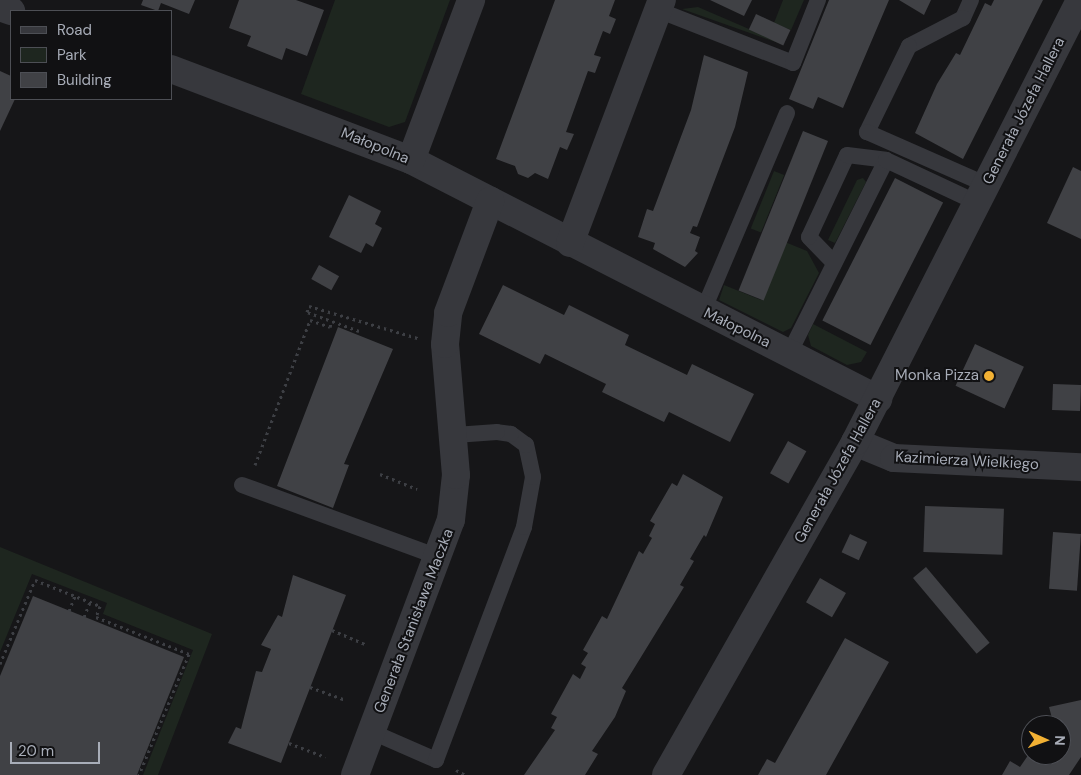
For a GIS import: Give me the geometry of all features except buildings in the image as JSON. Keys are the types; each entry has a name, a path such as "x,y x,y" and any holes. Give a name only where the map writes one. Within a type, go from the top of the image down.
{"street":[{"path":"412,160 471,0"},
{"name":"Generała Józefa Hallera","path":"666,775 878,399 1080,0"},
{"path":"570,243 660,5"},
{"name":"Małopolna","path":"172,69 412,160 703,312 878,399"},
{"name":"Generała Stanisława Maczka","path":"355,775 439,557 455,497 455,435 445,344 448,313 490,201"},
{"name":"Kazimierza Wielkiego","path":"855,442 894,458 1081,467"}],"lane":[{"path":"660,5 792,63 818,0"},
{"path":"971,0 963,18 909,46 867,132 983,194"},
{"path":"703,312 787,113"},
{"path":"834,263 809,237 847,155 886,160 983,194"},
{"path":"789,354 886,160"},
{"path":"372,732 436,760 524,527 533,477 526,445 504,433 455,435"},
{"path":"242,486 439,557"}],"path":[{"path":"359,331 307,312 309,306 428,341"},
{"path":"254,468 310,320 330,327 332,321"},
{"path":"380,474 417,489"},
{"path":"0,664 6,656 29,600 35,580 100,606 96,617 189,654 139,775"},
{"path":"69,611 75,596"},
{"path":"84,617 90,602"},
{"path":"332,630 367,645"},
{"path":"310,686 346,700"},
{"path":"289,743 325,757"}],"green space":[{"path":"335,0 450,0 405,122 389,127 301,94"},
{"path":"783,0 804,0 791,30 774,23"},
{"path":"698,7 749,29 784,45 682,9"},
{"path":"774,171 784,175 761,233 751,228"},
{"path":"863,178 866,182 835,243 828,240 857,180"},
{"path":"785,242 807,251 819,273 791,328 783,332 719,300 724,285 761,300"},
{"path":"813,324 867,352 861,362 847,365 811,346 808,335"},
{"path":"0,547 212,634 158,775 143,775 193,650 103,614 107,603 32,574 0,652"}],"place":[{"name":"Monka Pizza","path":"989,376"}]}
